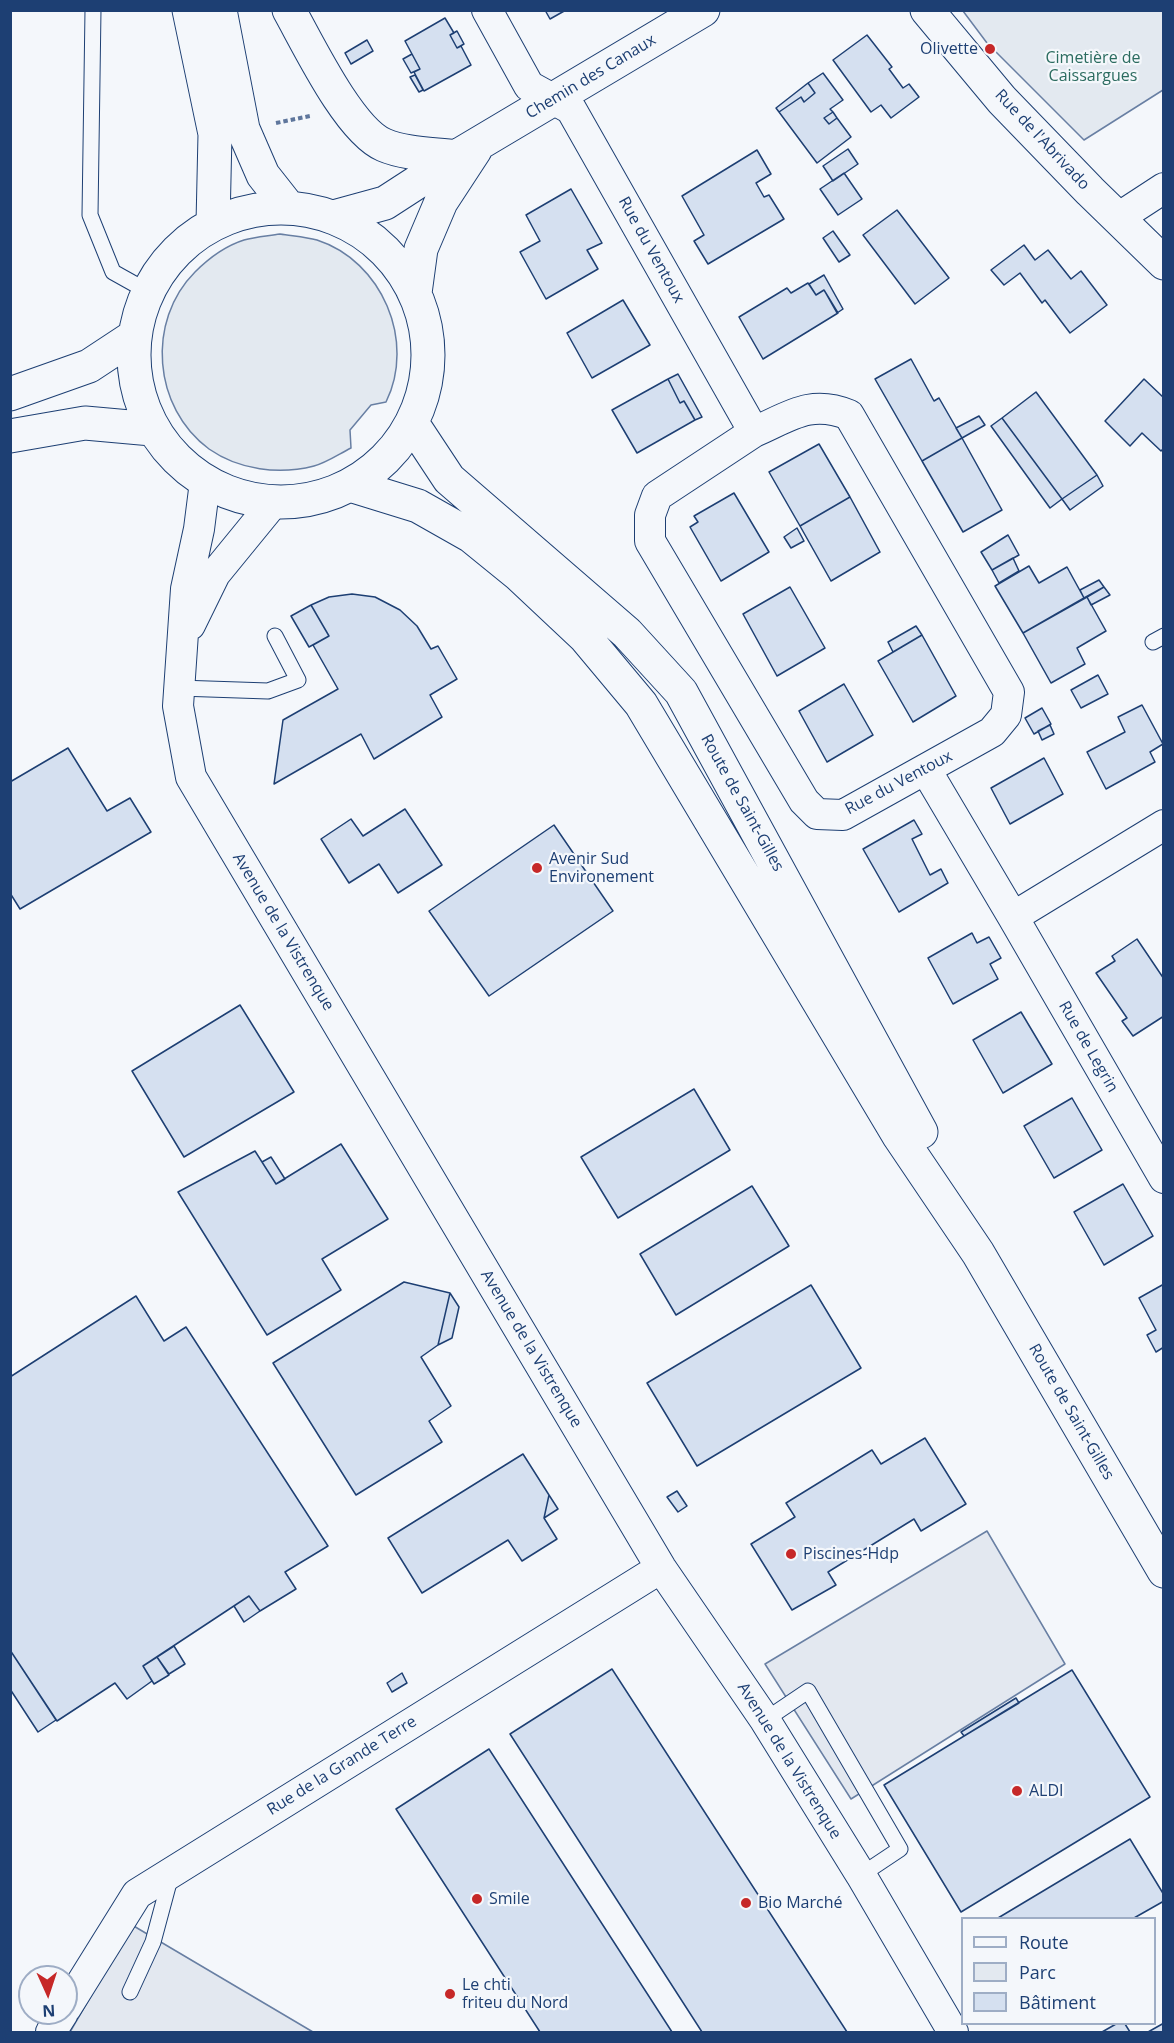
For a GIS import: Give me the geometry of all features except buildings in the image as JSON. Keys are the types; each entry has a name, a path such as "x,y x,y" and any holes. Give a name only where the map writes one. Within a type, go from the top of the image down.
{"main road":[{"path":"189,10 216,134 213,223"},
{"path":"220,10 243,129 263,175 289,208"},
{"path":"288,10 328,80 359,127 382,144 405,150 468,150"},
{"name":"Chemin des Canaux","path":"334,217 385,202 468,150 541,93 703,10"},
{"name":"Rue de l'Abrivado","path":"927,10 1002,100 1164,263"},
{"name":"Chemin des Canaux","path":"415,293 421,249 441,202 468,150"},
{"path":"289,208 334,217 374,240 398,264 415,293 428,336 427,380 412,423 386,459 350,486 312,499 273,503 238,496 205,482 175,459 152,429 135,385 133,337 147,291 174,252 213,223 249,210 289,208"},
{"path":"10,394 89,366 133,337"},
{"path":"10,436 85,423 152,429"},
{"name":"Route de Saint-Gilles","path":"412,423 448,479 627,633 681,692 915,1119 978,1253"},
{"name":"Route de Saint-Gilles","path":"350,486 418,506 471,536 519,575 585,637 641,704 899,1136 978,1253 1164,1571"}],"street":[{"path":"487,10 541,93"},
{"name":"Rue du Ventoux","path":"541,93 571,109 754,432"},
{"path":"1118,218 1164,188"},
{"name":"Rue du Ventoux","path":"810,408 833,408 849,415 1009,692 1006,715 992,732 843,815 817,814 804,801 650,541 650,515 657,496 754,432 810,408"},
{"name":"Avenue de la Vistrenque","path":"205,482 199,529 186,589 178,706 191,777 661,1568 765,1720 861,1875 953,2032"},
{"name":"Avenue de la Vistrenque","path":"182,641 215,574 273,503"},
{"name":"Rue de Legrin","path":"926,770 1014,917 1164,1178"},
{"path":"1014,917 1164,825"},
{"name":"Rue de la Grande Terre","path":"78,1989 137,1894 661,1568"}],"lane":[{"path":"93,10 90,215 113,272 147,291"},
{"path":"179,688 268,691 298,680 275,636"},
{"path":"765,1720 808,1691 900,1849 861,1875"},
{"path":"130,1992 153,1942 172,1872"}],"path":[{"path":"270,124 313,116"}],"green space":[{"name":"Cimetière de Caissargues","path":"963,11 1163,11 1163,90 1084,140 987,43"},
{"path":"280,234 317,240 340,250 359,266 375,284 387,306 394,329 397,354 394,378 386,402 371,405 350,430 351,448 314,466 273,470 233,462 209,449 190,432 176,411 167,388 163,364 163,339 169,315 179,292 200,267 217,253 244,240"}],"shaded area":[{"path":"987,1531 1065,1664 851,1799 765,1664"},
{"path":"132,1925 313,2032 70,2032 74,2025 78,2025 78,2018"}],"place":[{"name":"Olivette","path":"990,49"},
{"name":"Avenir Sud Environement","path":"537,868"},
{"name":"Piscines-Hdp","path":"791,1554"},
{"name":"ALDI","path":"1017,1791"},
{"name":"Smile","path":"477,1899"},
{"name":"Bio Marché","path":"746,1903"},
{"name":"Le chti friteu du Nord","path":"450,1994"}]}
